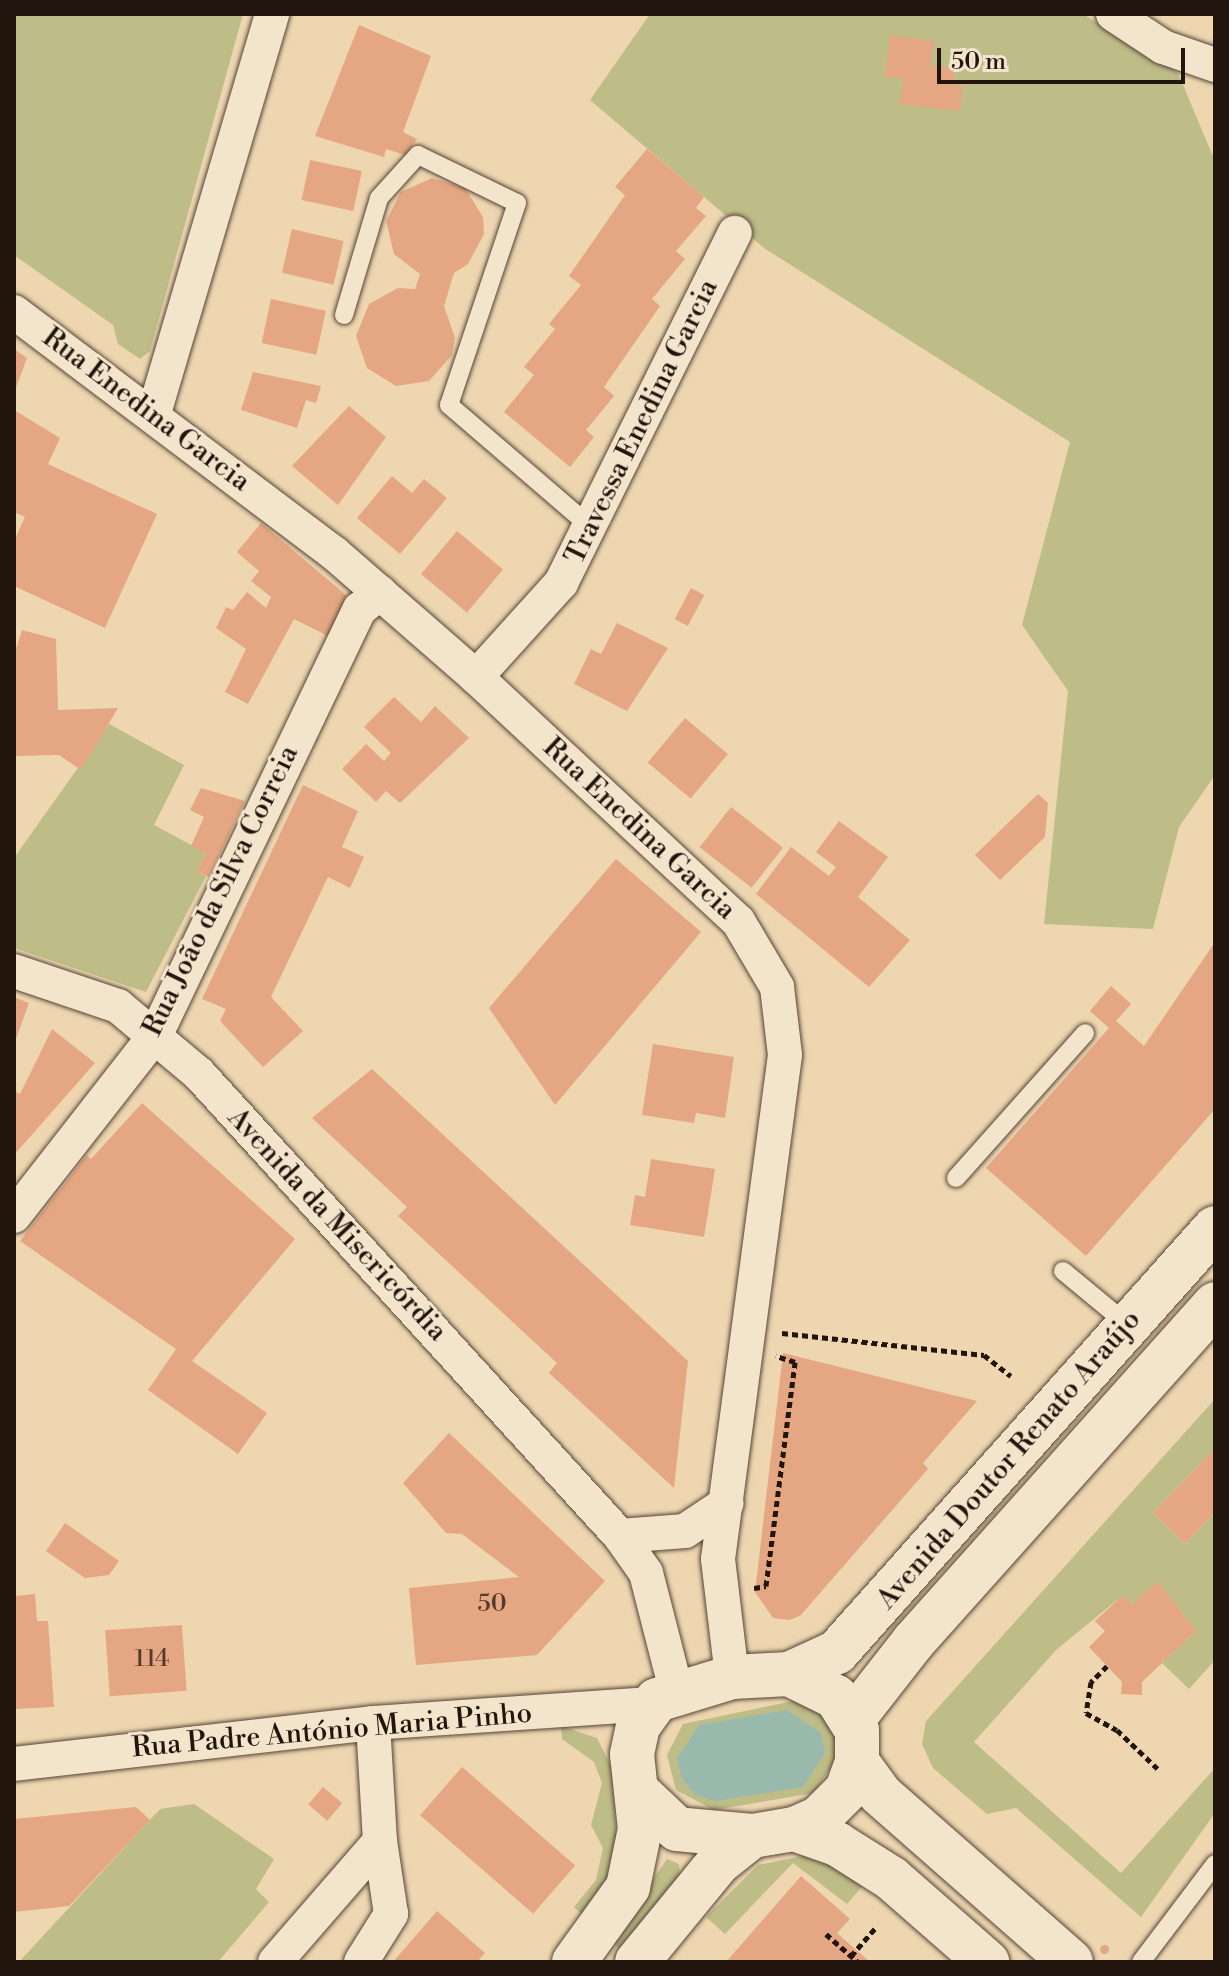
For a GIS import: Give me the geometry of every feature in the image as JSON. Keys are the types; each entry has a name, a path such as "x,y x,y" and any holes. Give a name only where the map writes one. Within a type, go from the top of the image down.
{"main road":[{"name":"Avenida Doutor Renato Araújo","path":"664,1697 732,1677 789,1674 837,1652 1215,1228"},
{"name":"Avenida Doutor Renato Araújo","path":"789,1674 836,1697 853,1719 914,1641 1215,1304"},
{"path":"574,1962 628,1887 640,1829 634,1741 664,1697"},
{"path":"853,1719 857,1762 880,1794 1071,1962"},
{"path":"637,1962 718,1863 773,1832 835,1804 857,1762"},
{"path":"637,1791 677,1829 773,1832 837,1844 891,1878 987,1962"}],"street":[{"path":"154,413 272,14"},
{"path":"1113,14 1163,47 1215,65"},
{"name":"Travessa Enedina Garcia","path":"476,677 561,583 592,528 735,233"},
{"name":"Rua Enedina Garcia","path":"14,312 154,413 380,593 476,677 738,921 777,987 785,1055 718,1559 732,1677"},
{"name":"Rua João da Silva Correia","path":"14,1216 156,1034 360,609 380,593"},
{"name":"Avenida da Misericórdia","path":"14,971 118,1006 156,1034 620,1536 646,1573 664,1697"},
{"path":"620,1536 685,1531 727,1503"},
{"name":"Rua Padre António Maria Pinho","path":"14,1764 373,1723 664,1697"},
{"path":"361,1962 381,1940 391,1914 380,1841 373,1723"},
{"path":"275,1962 380,1841"}],"lane":[{"path":"344,315 379,198 418,155 517,203 449,405 592,528"},
{"path":"956,1178 1085,1033"},
{"path":"1063,1271 1127,1324"},
{"path":"1141,1962 1214,1868"}],"path":[{"path":"777,1332 984,1355 1011,1376"},
{"path":"755,1588 766,1586 795,1362 782,1358"},
{"path":"1107,1666 1091,1682 1086,1713 1117,1730 1159,1770"},
{"path":"851,1956 876,1927"},
{"path":"826,1934 858,1962"}],"shaded area":[{"path":"14,14 243,14 150,351 140,359 118,344 113,325 14,255"},
{"path":"650,14 1083,14 1178,73 1215,161 1215,775 1179,827 1153,929 1044,924 1068,691 1022,625 1070,442 764,248 590,100"},
{"path":"109,724 184,765 154,825 206,853 197,872 206,876 146,992 14,948 14,858"},
{"path":"1215,1399 1215,1448 1153,1513 1185,1544 1215,1512 1215,1660 1189,1689 1162,1663 1196,1631 1157,1582 1132,1605 1122,1596 1056,1650 974,1742 1121,1873 1215,1768 1215,1813 1141,1917 1016,1808 987,1814 933,1768 922,1744 926,1721"},
{"path":"793,1701 819,1712 836,1735 835,1761 814,1793 714,1810 676,1790 667,1755 683,1724"},
{"path":"787,1710 821,1733 825,1753 803,1787 715,1801 695,1795 682,1779 677,1759 699,1725"},
{"path":"561,1726 597,1738 611,1766 618,1853 607,1889 585,1917 574,1907 596,1880 603,1848 591,1825 602,1783 594,1762 562,1739"},
{"path":"194,1804 274,1859 256,1889 269,1902 218,1962 19,1962 160,1809"},
{"path":"812,1854 866,1882 847,1904 793,1863 725,1934 706,1917 758,1865"},
{"path":"667,1859 679,1864 680,1879 623,1952 611,1941"}],"building":[{"path":"359,25 431,56 403,132 417,139 405,155 386,149 384,157 315,136"},
{"path":"890,35 934,41 931,66 955,69 953,85 963,86 960,111 900,104 903,78 885,77"},
{"path":"647,149 704,197 696,208 706,216 676,251 685,259 652,299 660,306 604,387 614,396 586,430 594,437 570,467 504,412 534,375 524,367 555,329 549,324 581,285 569,276 625,195 615,187"},
{"path":"310,160 362,171 353,211 301,200"},
{"path":"432,178 465,188 483,217 484,234 468,264 454,273 444,306 455,338 452,355 429,381 396,386 367,368 356,336 369,304 398,288 415,289 420,274 394,254 386,221 401,192"},
{"path":"292,229 344,241 334,285 282,273"},
{"path":"271,299 326,311 316,355 262,343"},
{"path":"14,349 27,358 14,393"},
{"path":"253,372 321,386 316,403 306,400 297,428 241,410"},
{"path":"349,406 386,437 338,505 292,466"},
{"path":"14,410 60,438 48,464 157,514 105,628 14,586 14,541 25,517 14,512"},
{"path":"392,476 412,493 424,479 447,498 400,554 357,518"},
{"path":"261,523 347,596 328,636 294,619 248,704 225,692 246,649 216,628 226,607 233,610 247,592 266,608 271,597 251,581 259,571 237,552"},
{"path":"457,531 503,570 467,612 421,574"},
{"path":"691,588 704,595 688,626 675,619"},
{"path":"617,623 668,648 627,711 574,684 591,649 601,654"},
{"path":"22,630 56,639 58,710 118,708 81,770 59,755 14,756 14,655"},
{"path":"394,697 421,722 435,706 469,738 400,803 386,791 376,802 342,769 366,744 384,761 391,753 364,727"},
{"path":"685,718 728,754 691,798 648,762"},
{"path":"303,785 358,811 342,847 364,857 350,888 328,877 271,997 303,1031 263,1067 220,1021 226,1009 202,999"},
{"path":"201,788 245,801 209,877 197,872 206,853 191,846 204,817 190,810"},
{"path":"1038,794 1048,803 1045,837 1000,880 975,855"},
{"path":"731,807 783,848 752,888 700,847"},
{"path":"839,821 888,857 858,897 910,940 869,987 756,894 791,847 829,876 836,867 816,852"},
{"path":"616,859 701,932 555,1105 489,1008"},
{"path":"1215,942 1215,1109 1086,1256 986,1168 1109,1028 1090,1011 1111,986 1131,1004 1116,1021 1144,1046"},
{"path":"14,997 29,1003 14,1044"},
{"path":"52,1029 95,1063 14,1155 14,1091 20,1094"},
{"path":"653,1044 734,1057 725,1118 696,1113 694,1123 642,1115"},
{"path":"372,1069 688,1361 674,1488 549,1373 557,1363 398,1216 407,1207 312,1118"},
{"path":"142,1103 295,1239 192,1361 267,1413 238,1454 148,1390 176,1349 20,1241 87,1155 91,1159"},
{"path":"651,1159 715,1169 704,1237 630,1225 635,1195 645,1197"},
{"path":"783,1353 977,1401 923,1463 928,1469 800,1616 789,1620 773,1618 755,1592"},
{"path":"449,1433 605,1581 537,1655 416,1665 409,1588 519,1577 462,1534 446,1533 403,1483"},
{"path":"1215,1448 1215,1512 1185,1544 1153,1513"},
{"path":"65,1523 119,1561 109,1575 85,1578 46,1551"},
{"path":"1157,1581 1196,1631 1142,1682 1142,1695 1121,1694 1122,1682 1089,1647 1105,1631 1095,1621 1123,1595 1132,1605"},
{"path":"35,1594 37,1621 48,1621 54,1707 14,1709 14,1596"},
{"path":"182,1625 187,1691 110,1696 105,1630"},
{"path":"462,1767 575,1865 533,1914 420,1815"},
{"path":"323,1787 342,1803 327,1821 308,1805"},
{"path":"136,1807 150,1820 69,1906 14,1912 14,1819"},
{"path":"801,1876 850,1919 837,1933 870,1962 726,1962"},
{"path":"437,1911 485,1953 477,1962 393,1962"},
{"path":"1104,1944 1109,1949 1104,1954 1099,1949"}]}
